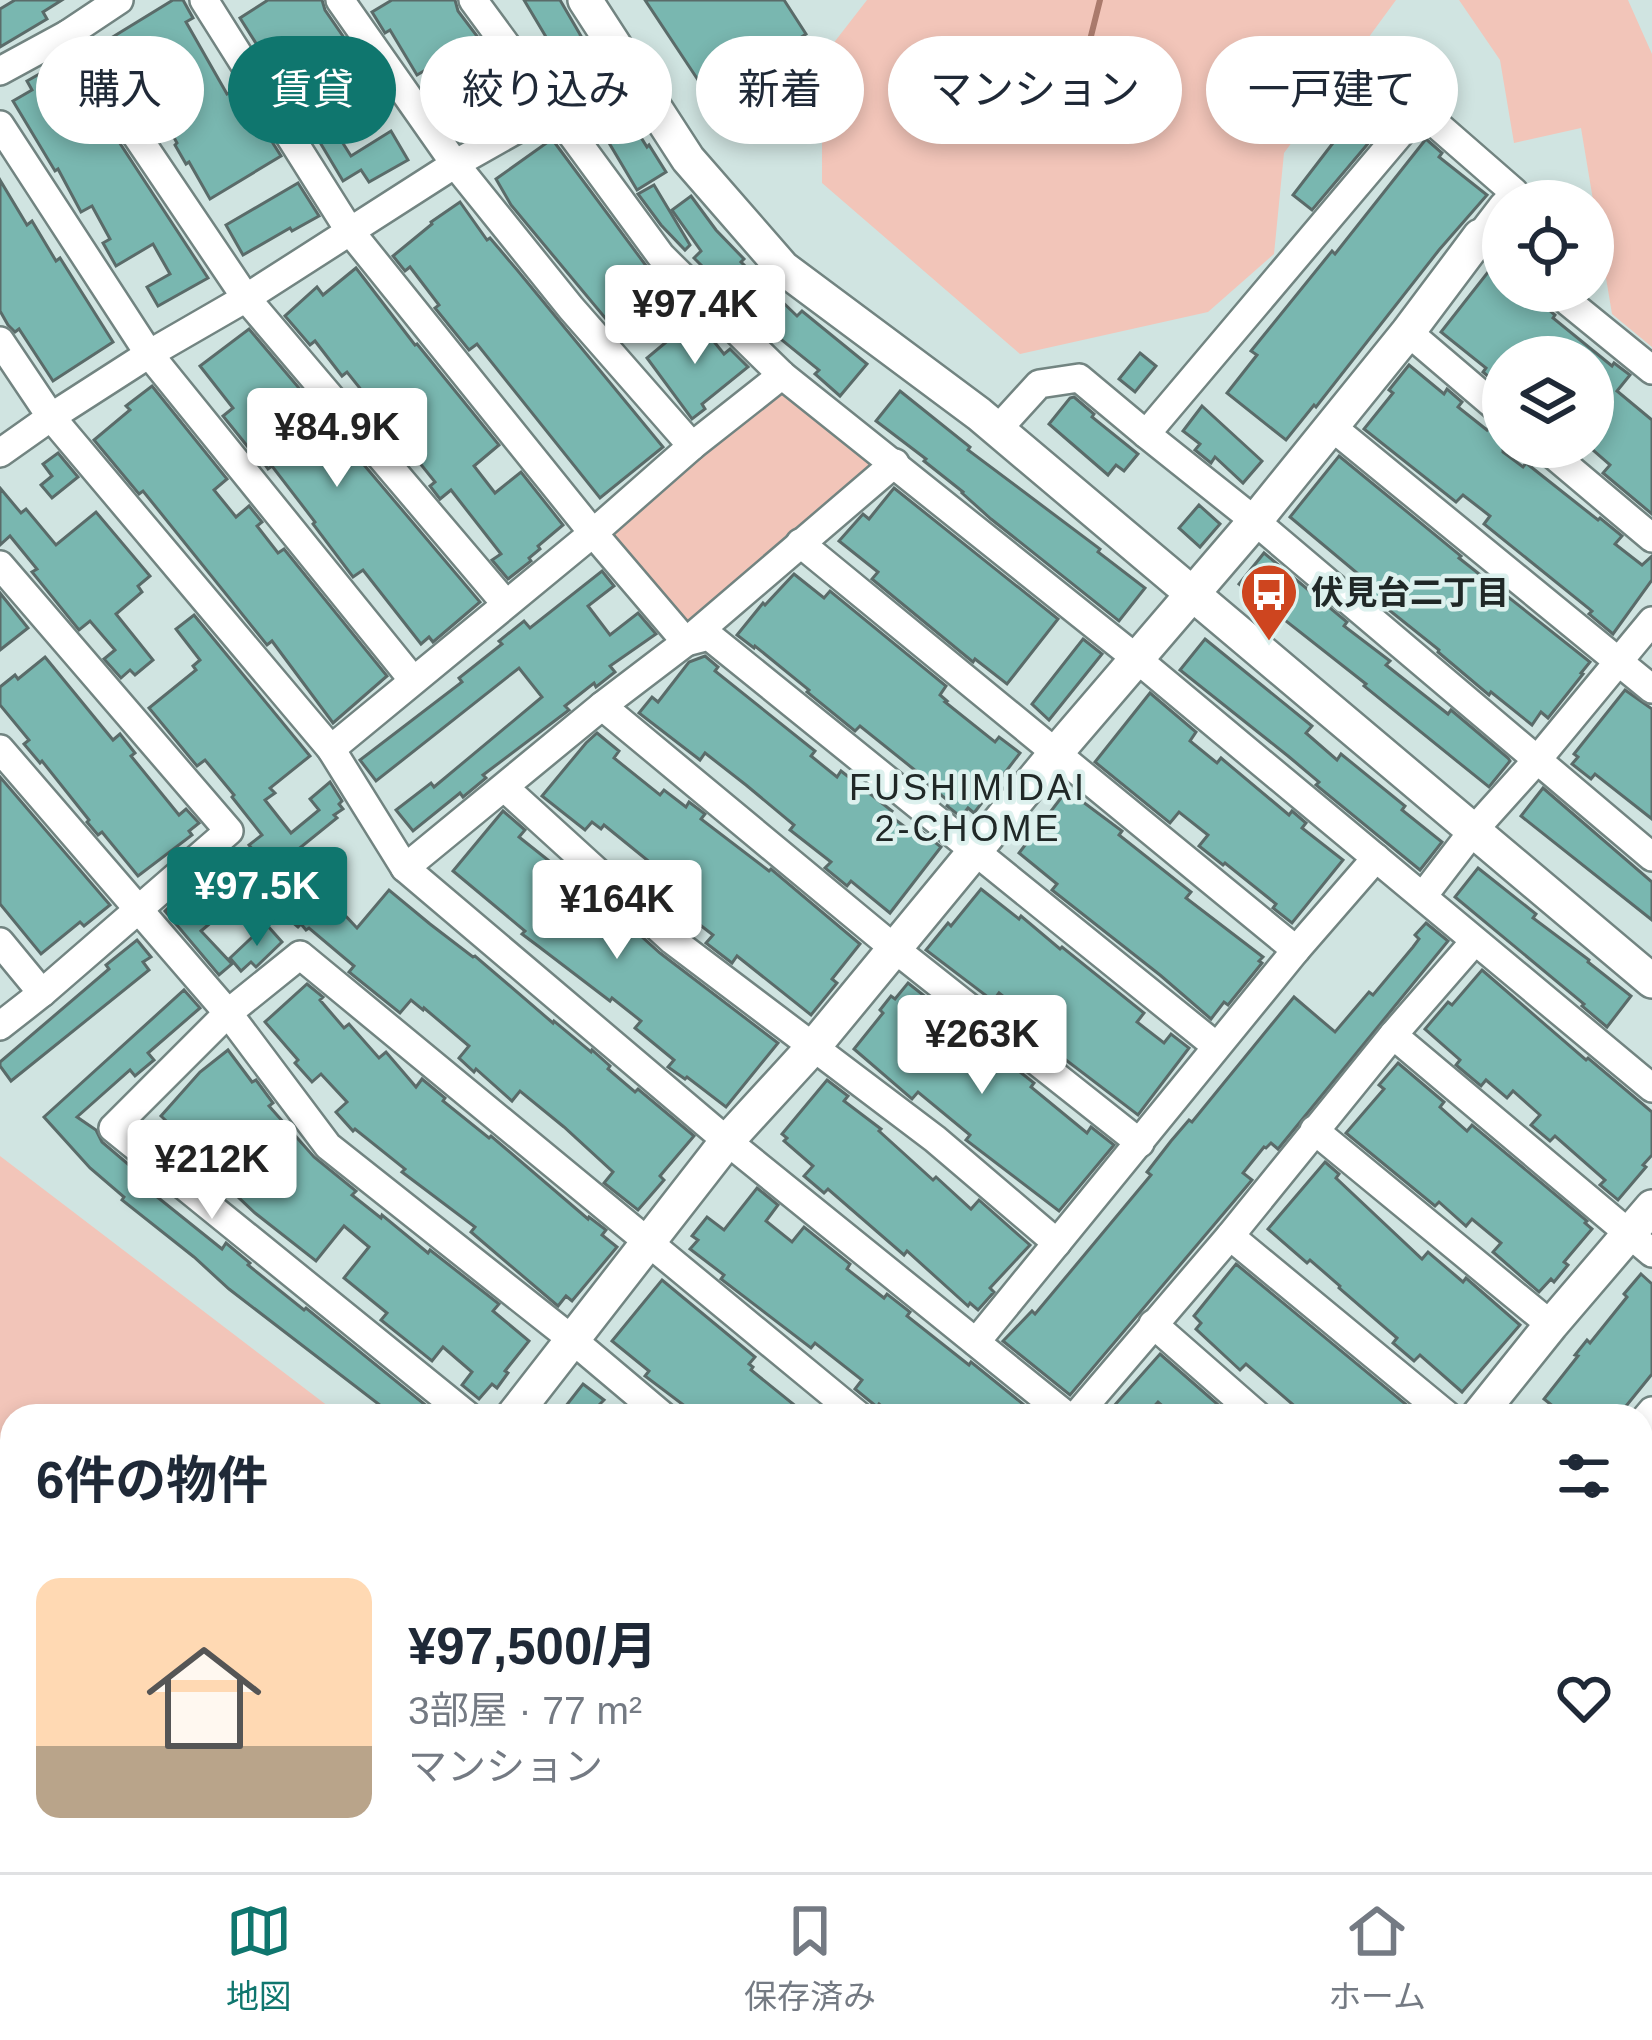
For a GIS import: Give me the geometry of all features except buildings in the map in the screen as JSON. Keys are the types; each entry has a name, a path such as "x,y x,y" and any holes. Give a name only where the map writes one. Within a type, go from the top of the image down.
{"street":[{"path":"0,71 119,0"},
{"path":"204,0 349,230 686,642"},
{"path":"340,0 454,164 692,446"},
{"path":"472,0 499,36"},
{"path":"585,0 607,36"},
{"path":"68,34 246,298 506,604"},
{"path":"1146,434 1420,110 1500,180"},
{"path":"0,125 149,354 413,680"},
{"path":"672,135 783,268 998,430 1652,981"},
{"path":"0,453 149,354 489,144"},
{"path":"580,144 661,256 782,375 1137,659 1652,1088"},
{"path":"523,1404 727,1141 815,1046 1408,332 1482,254"},
{"path":"1581,312 1652,370"},
{"path":"1408,332 1482,394"},
{"path":"0,341 50,417 331,749 405,868 727,1141 1056,1404"},
{"path":"331,749 782,375"},
{"path":"998,430 1040,384 1079,378 1652,856"},
{"path":"1333,427 1652,689"},
{"path":"405,868 686,642 895,464"},
{"path":"1569,468 1652,538"},
{"path":"800,543 1296,950"},
{"path":"0,565 229,831 0,1026"},
{"path":"1423,896 1472,831 1652,621"},
{"path":"686,642 709,636 1216,1046"},
{"path":"602,706 895,949 1140,1143"},
{"path":"0,748 228,1013 328,1146 649,1404"},
{"path":"505,788 672,940 935,1139 1058,1243"},
{"path":"976,1342 1376,858"},
{"path":"0,942 42,993"},
{"path":"1083,1404 1230,1236 1474,942"},
{"path":"453,1404 112,1128 228,1013 300,955 845,1404"},
{"path":"1393,1035 1641,1243"},
{"path":"1315,1130 1551,1325"},
{"path":"1488,1404 1551,1325 1641,1243 1652,1208"},
{"path":"1230,1236 1433,1404"},
{"path":"1153,1324 1244,1404"}],"shaded area":[{"path":"867,0 1396,0 1370,36 1206,36 1206,144 1291,144 1284,153 1274,254 1208,312 1020,354 822,183 822,144 864,144 864,36 839,36"},
{"path":"1459,0 1628,0 1652,54 1652,347 1612,314 1614,180 1590,180 1581,128 1514,143 1500,60"},
{"path":"781,392 874,468 685,631 604,534"},
{"path":"0,1156 325,1404 0,1404"}],"waterway":[{"path":"1091,36 1100,0"}],"place":[{"name":"伏見台二丁目","path":"1269,643"}],"district":[{"name":"FUSHIMIDAI 2-CHOME","path":"968,808"}]}
